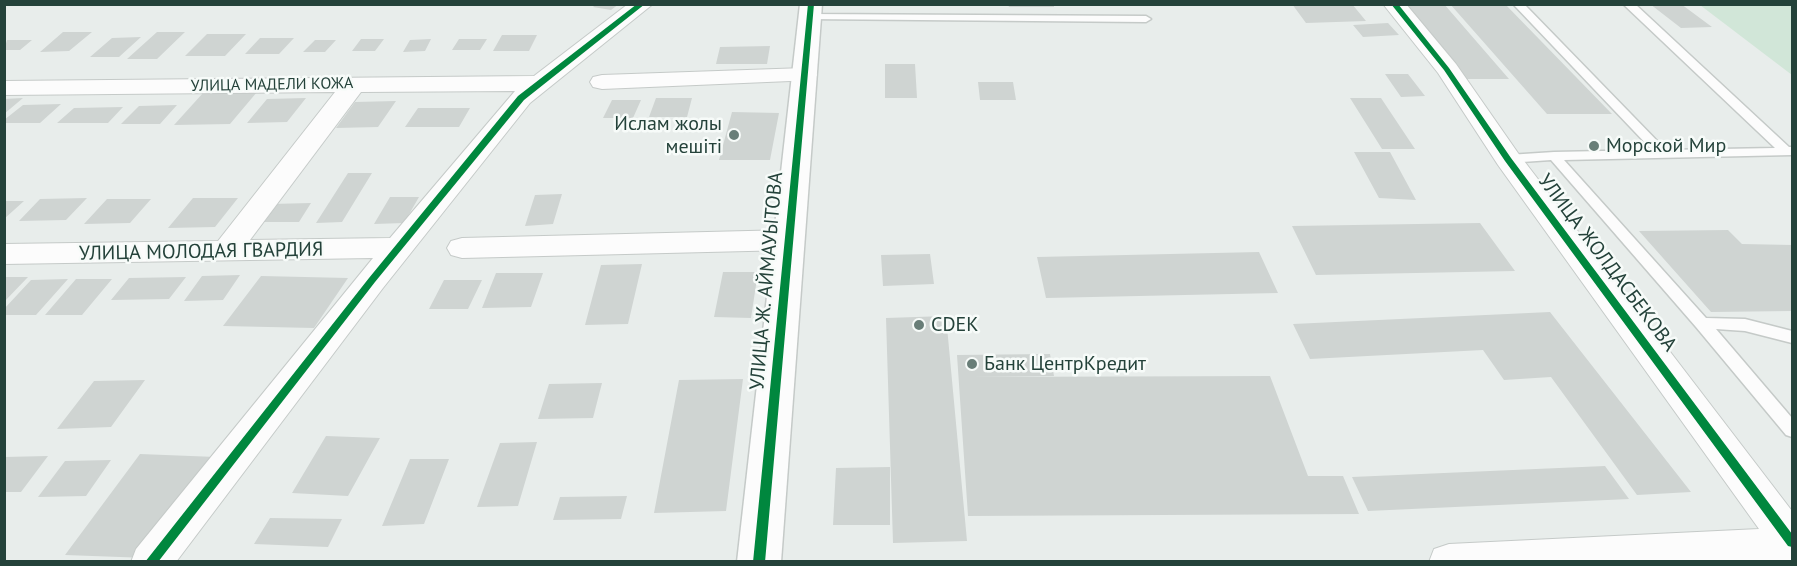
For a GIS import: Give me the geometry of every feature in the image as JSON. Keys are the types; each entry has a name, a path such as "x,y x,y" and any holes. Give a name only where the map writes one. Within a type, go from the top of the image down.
{"street":[{"path":"151,561 398,248 521,98 642,4"},
{"name":"УЛИЦА ЖОЛДАСБЕКОВА","path":"1394,4 1447,69 1508,159 1792,543"},
{"name":"УЛИЦА Ж. АЙМАУЫТОВА","path":"759,561 810,11"},
{"path":"602,82 805,75"},
{"name":"УЛИЦА МАДЕЛИ КОЖА","path":"4,88 540,83"},
{"path":"225,252 354,84"},
{"path":"462,249 789,240"},
{"name":"УЛИЦА МОЛОДАЯ ГВАРДИЯ","path":"4,254 398,248"},
{"path":"1449,561 1792,543"}],"lane":[{"path":"1518,4 1663,154"},
{"path":"1628,4 1789,151"},
{"path":"810,11 1146,19"},
{"path":"1508,159 1789,151"},
{"path":"1554,156 1702,322 1792,430"},
{"path":"1702,322 1744,325 1792,337"}],"green space":[{"path":"1700,5 1792,5 1792,75"}],"building":[{"path":"596,4 619,4 611,10 593,7"},
{"path":"1292,4 1352,4 1366,21 1306,23"},
{"path":"1444,4 1509,79 1466,79 1406,5"},
{"path":"1450,4 1505,4 1612,114 1547,114"},
{"path":"1650,4 1681,4 1712,27 1681,28"},
{"path":"1008,5 1054,5 1054,7 1009,7"},
{"path":"1388,23 1399,35 1363,37 1353,25"},
{"path":"63,32 92,32 69,51 40,52"},
{"path":"157,32 185,32 157,59 127,59"},
{"path":"207,34 246,34 225,56 185,56"},
{"path":"502,35 537,35 529,51 493,51"},
{"path":"141,37 119,57 90,57 112,38"},
{"path":"260,38 294,38 279,54 245,54"},
{"path":"361,39 384,39 375,51 352,51"},
{"path":"431,39 425,51 403,52 410,40"},
{"path":"459,39 487,39 480,50 452,50"},
{"path":"7,40 32,40 20,50 4,50"},
{"path":"315,40 336,40 325,52 303,52"},
{"path":"770,46 767,64 716,64 720,47"},
{"path":"885,64 915,64 917,98 885,98"},
{"path":"1385,74 1408,74 1425,96 1401,97"},
{"path":"978,82 1013,82 1016,100 980,100"},
{"path":"257,92 230,124 174,125 203,93"},
{"path":"23,98 4,114 4,99"},
{"path":"306,98 287,122 247,123 267,99"},
{"path":"656,98 692,98 687,117 649,117"},
{"path":"1350,98 1381,98 1415,149 1382,149"},
{"path":"612,100 641,100 633,118 603,118"},
{"path":"396,101 378,127 336,128 355,102"},
{"path":"61,104 40,123 4,123 4,120 23,105"},
{"path":"177,105 160,124 121,124 139,106"},
{"path":"123,107 108,123 57,123 74,108"},
{"path":"418,108 470,108 459,127 405,127"},
{"path":"732,112 779,113 770,160 719,160"},
{"path":"1354,152 1390,152 1416,200 1379,198"},
{"path":"348,173 372,173 342,222 316,223"},
{"path":"562,194 553,224 525,226 535,195"},
{"path":"390,197 419,197 404,223 374,224"},
{"path":"87,198 66,220 19,221 40,199"},
{"path":"193,198 238,198 215,227 168,228"},
{"path":"107,199 151,199 130,223 84,224"},
{"path":"4,201 24,201 4,219"},
{"path":"311,203 299,222 258,222 271,204"},
{"path":"1480,223 1515,271 1316,275 1292,226"},
{"path":"1728,230 1742,244 1792,245 1792,311 1711,312 1639,231"},
{"path":"1259,252 1278,293 1046,298 1037,257"},
{"path":"930,254 934,284 883,286 881,255"},
{"path":"642,264 628,324 585,325 601,265"},
{"path":"723,272 758,272 751,318 714,317"},
{"path":"496,273 543,273 531,307 482,308"},
{"path":"240,275 223,300 184,301 202,276"},
{"path":"261,276 348,278 314,328 223,326"},
{"path":"4,277 28,277 4,302"},
{"path":"186,277 169,299 111,300 129,278"},
{"path":"68,279 36,315 4,315 4,309 31,280"},
{"path":"76,279 112,279 82,315 45,315"},
{"path":"444,280 482,280 468,309 429,309"},
{"path":"1550,312 1691,492 1637,495 1551,377 1504,380 1483,350 1310,359 1293,324"},
{"path":"946,316 967,541 893,543 886,318"},
{"path":"1050,354 1054,376 972,377 1270,376 1308,476 1343,476 1359,514 968,516 957,355"},
{"path":"743,379 726,511 654,513 679,380"},
{"path":"145,380 111,427 57,429 94,381"},
{"path":"602,383 593,418 538,419 549,384"},
{"path":"326,436 380,438 348,496 292,493"},
{"path":"537,442 518,506 477,507 500,443"},
{"path":"140,454 216,457 148,558 65,555"},
{"path":"48,456 21,492 4,492 4,457"},
{"path":"410,459 449,459 424,524 382,526"},
{"path":"111,460 86,496 38,497 65,461"},
{"path":"1605,466 1629,499 1368,511 1352,477"},
{"path":"890,467 890,525 833,525 836,468"},
{"path":"627,496 621,519 553,520 560,497"},
{"path":"270,518 342,519 328,547 254,544"}],"cycle path":[{"path":"151,562 372,280 521,98 642,4"},
{"path":"759,562 811,4"},
{"path":"1394,4 1447,69 1508,159 1792,542"}],"place":[{"name":"Ислам жолы мешіті","path":"734,135"},
{"name":"Морской Мир","path":"1594,146"},
{"name":"CDEK","path":"919,325"},
{"name":"Банк ЦентрКредит","path":"972,364"}]}
